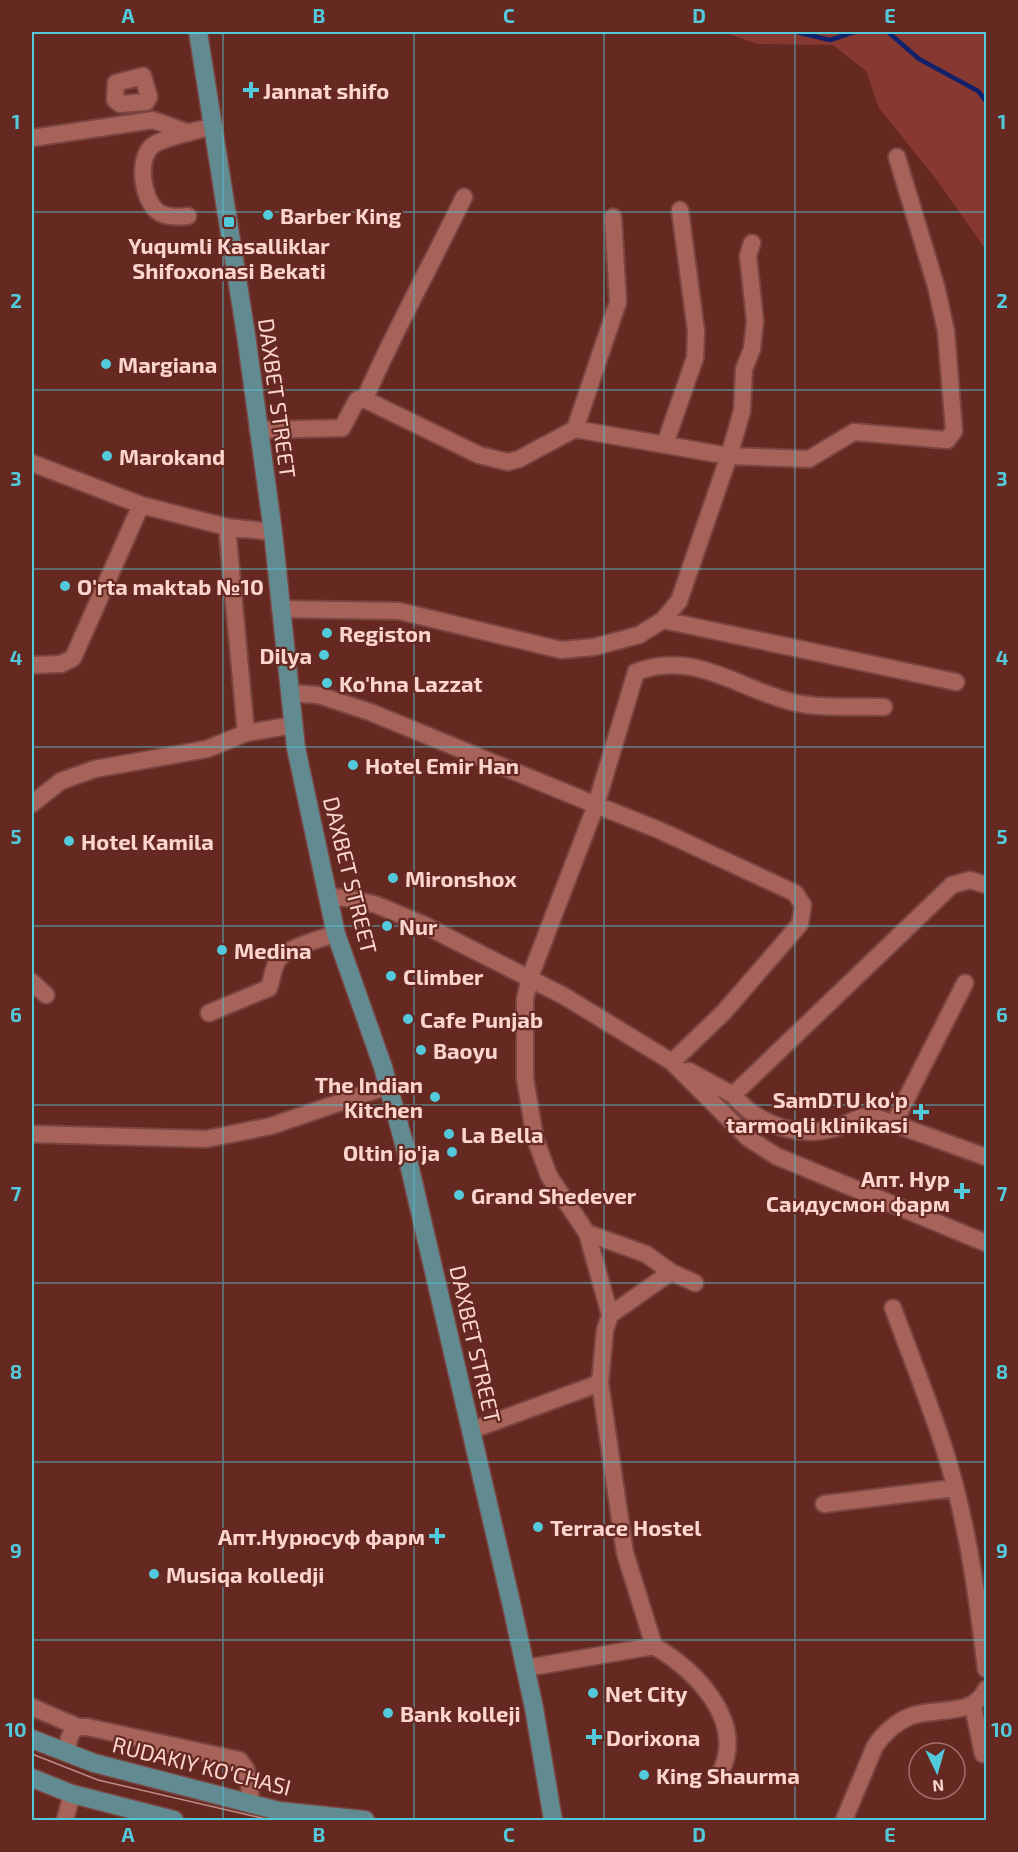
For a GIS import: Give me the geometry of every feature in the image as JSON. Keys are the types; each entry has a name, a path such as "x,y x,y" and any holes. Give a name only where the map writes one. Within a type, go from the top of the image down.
{"main road":[{"name":"DAXBET STREET","path":"198,32 214,126 273,532 294,725 317,850 330,897 336,934 388,1086 472,1430 526,1668 553,1821"},
{"name":"RUDAKIY KO'CHASI","path":"32,1739 94,1763 279,1811 365,1821"},
{"path":"32,1778 72,1794 174,1821"}],"street":[{"path":"134,104 137,123"},
{"path":"32,138 159,121 189,134"},
{"path":"189,216 172,217 157,211 145,192 146,156 153,145 214,126"},
{"path":"258,430 342,428 357,400 365,398 478,455 508,462 519,459 575,429 729,456 809,459 854,432 947,441 952,437 954,431 946,331 936,286 897,157"},
{"path":"365,398 399,321 422,282 464,197"},
{"path":"664,444 695,358 696,330 680,210"},
{"path":"575,429 618,302 613,217"},
{"path":"280,609 399,611 561,650 594,647 639,635 659,623 679,602 742,411 744,369 752,349 754,330 748,256 752,243"},
{"path":"32,463 141,505 227,527 273,532"},
{"path":"32,665 61,664 73,658 141,505"},
{"path":"227,527 246,733"},
{"path":"659,623 956,682"},
{"path":"722,1769 729,1754 729,1735 710,1695 685,1669 654,1646 625,1553 600,1383 605,1330 610,1315 587,1233 549,1176 535,1138 525,1078 525,999 530,977 596,805 636,672 652,666 684,664 709,669 764,692 807,705 884,707"},
{"path":"290,693 318,695 370,712 659,830 795,892 803,905 800,924 724,1012 672,1062"},
{"path":"32,804 62,781 95,769 207,749 246,733 294,725"},
{"path":"733,1095 952,885 970,880 987,885"},
{"path":"330,897 347,898 377,905 530,977 672,1062 733,1095 745,1110 760,1119 800,1132 836,1128 861,1116 872,1116 987,1157"},
{"path":"209,1013 269,988 276,963 281,955 336,934"},
{"path":"32,982 46,995"},
{"path":"893,1125 965,983"},
{"path":"672,1062 748,1138 776,1156 987,1243"},
{"path":"32,1134 206,1139 271,1126 388,1086"},
{"path":"587,1233 646,1254 671,1272 695,1283"},
{"path":"610,1315 671,1272"},
{"path":"893,1308 944,1447 955,1488 975,1575 987,1669"},
{"path":"472,1430 600,1383"},
{"path":"824,1504 955,1488"},
{"path":"526,1668 654,1646"},
{"path":"844,1821 875,1746 883,1735 912,1716 973,1706 983,1699 987,1689"},
{"path":"973,1706 983,1754"},
{"path":"32,1707 78,1727 239,1760 246,1769 252,1804"},
{"path":"68,1753 69,1738 78,1727"},
{"path":"65,1821 72,1794"}],"shaded area":[{"path":"723,32 986,32 986,250 936,179 879,108 866,71 833,45 757,44"}],"waterway":[{"path":"796,32 830,40 854,32"},
{"path":"888,32 919,59 978,91 986,101"}],"tram line":[{"path":"32,1754 98,1780 270,1820"}],"place":[{"name":"Jannat shifo","path":"251,90"},
{"name":"Barber King","path":"268,215"},
{"name":"Yuqumli Kasalliklar Shifoxonasi Bekati","path":"229,222"},
{"name":"Margiana","path":"106,364"},
{"name":"Marokand","path":"107,456"},
{"name":"O'rta maktab №10","path":"65,586"},
{"name":"Registon","path":"327,633"},
{"name":"Dilya","path":"324,655"},
{"name":"Ko'hna Lazzat","path":"327,683"},
{"name":"Hotel Emir Han","path":"353,765"},
{"name":"Hotel Kamila","path":"69,841"},
{"name":"Mironshox","path":"393,878"},
{"name":"Nur","path":"387,926"},
{"name":"Medina","path":"222,950"},
{"name":"Climber","path":"391,976"},
{"name":"Cafe Punjab","path":"408,1019"},
{"name":"Baoyu","path":"421,1050"},
{"name":"The Indian Kitchen","path":"435,1097"},
{"name":"SamDTU ko‘p tarmoqli klinikasi","path":"921,1112"},
{"name":"La Bella","path":"449,1134"},
{"name":"Oltin jo'ja","path":"452,1152"},
{"name":"Апт. Нур Саидусмон фарм","path":"962,1191"},
{"name":"Grand Shedever","path":"459,1195"},
{"name":"Terrace Hostel","path":"538,1527"},
{"name":"Апт.Нурюсуф фарм","path":"437,1536"},
{"name":"Musiqa kolledji","path":"154,1574"},
{"name":"Net City","path":"593,1693"},
{"name":"Bank kolleji","path":"388,1713"},
{"name":"Dorixona","path":"594,1737"},
{"name":"King Shaurma","path":"644,1775"}]}
